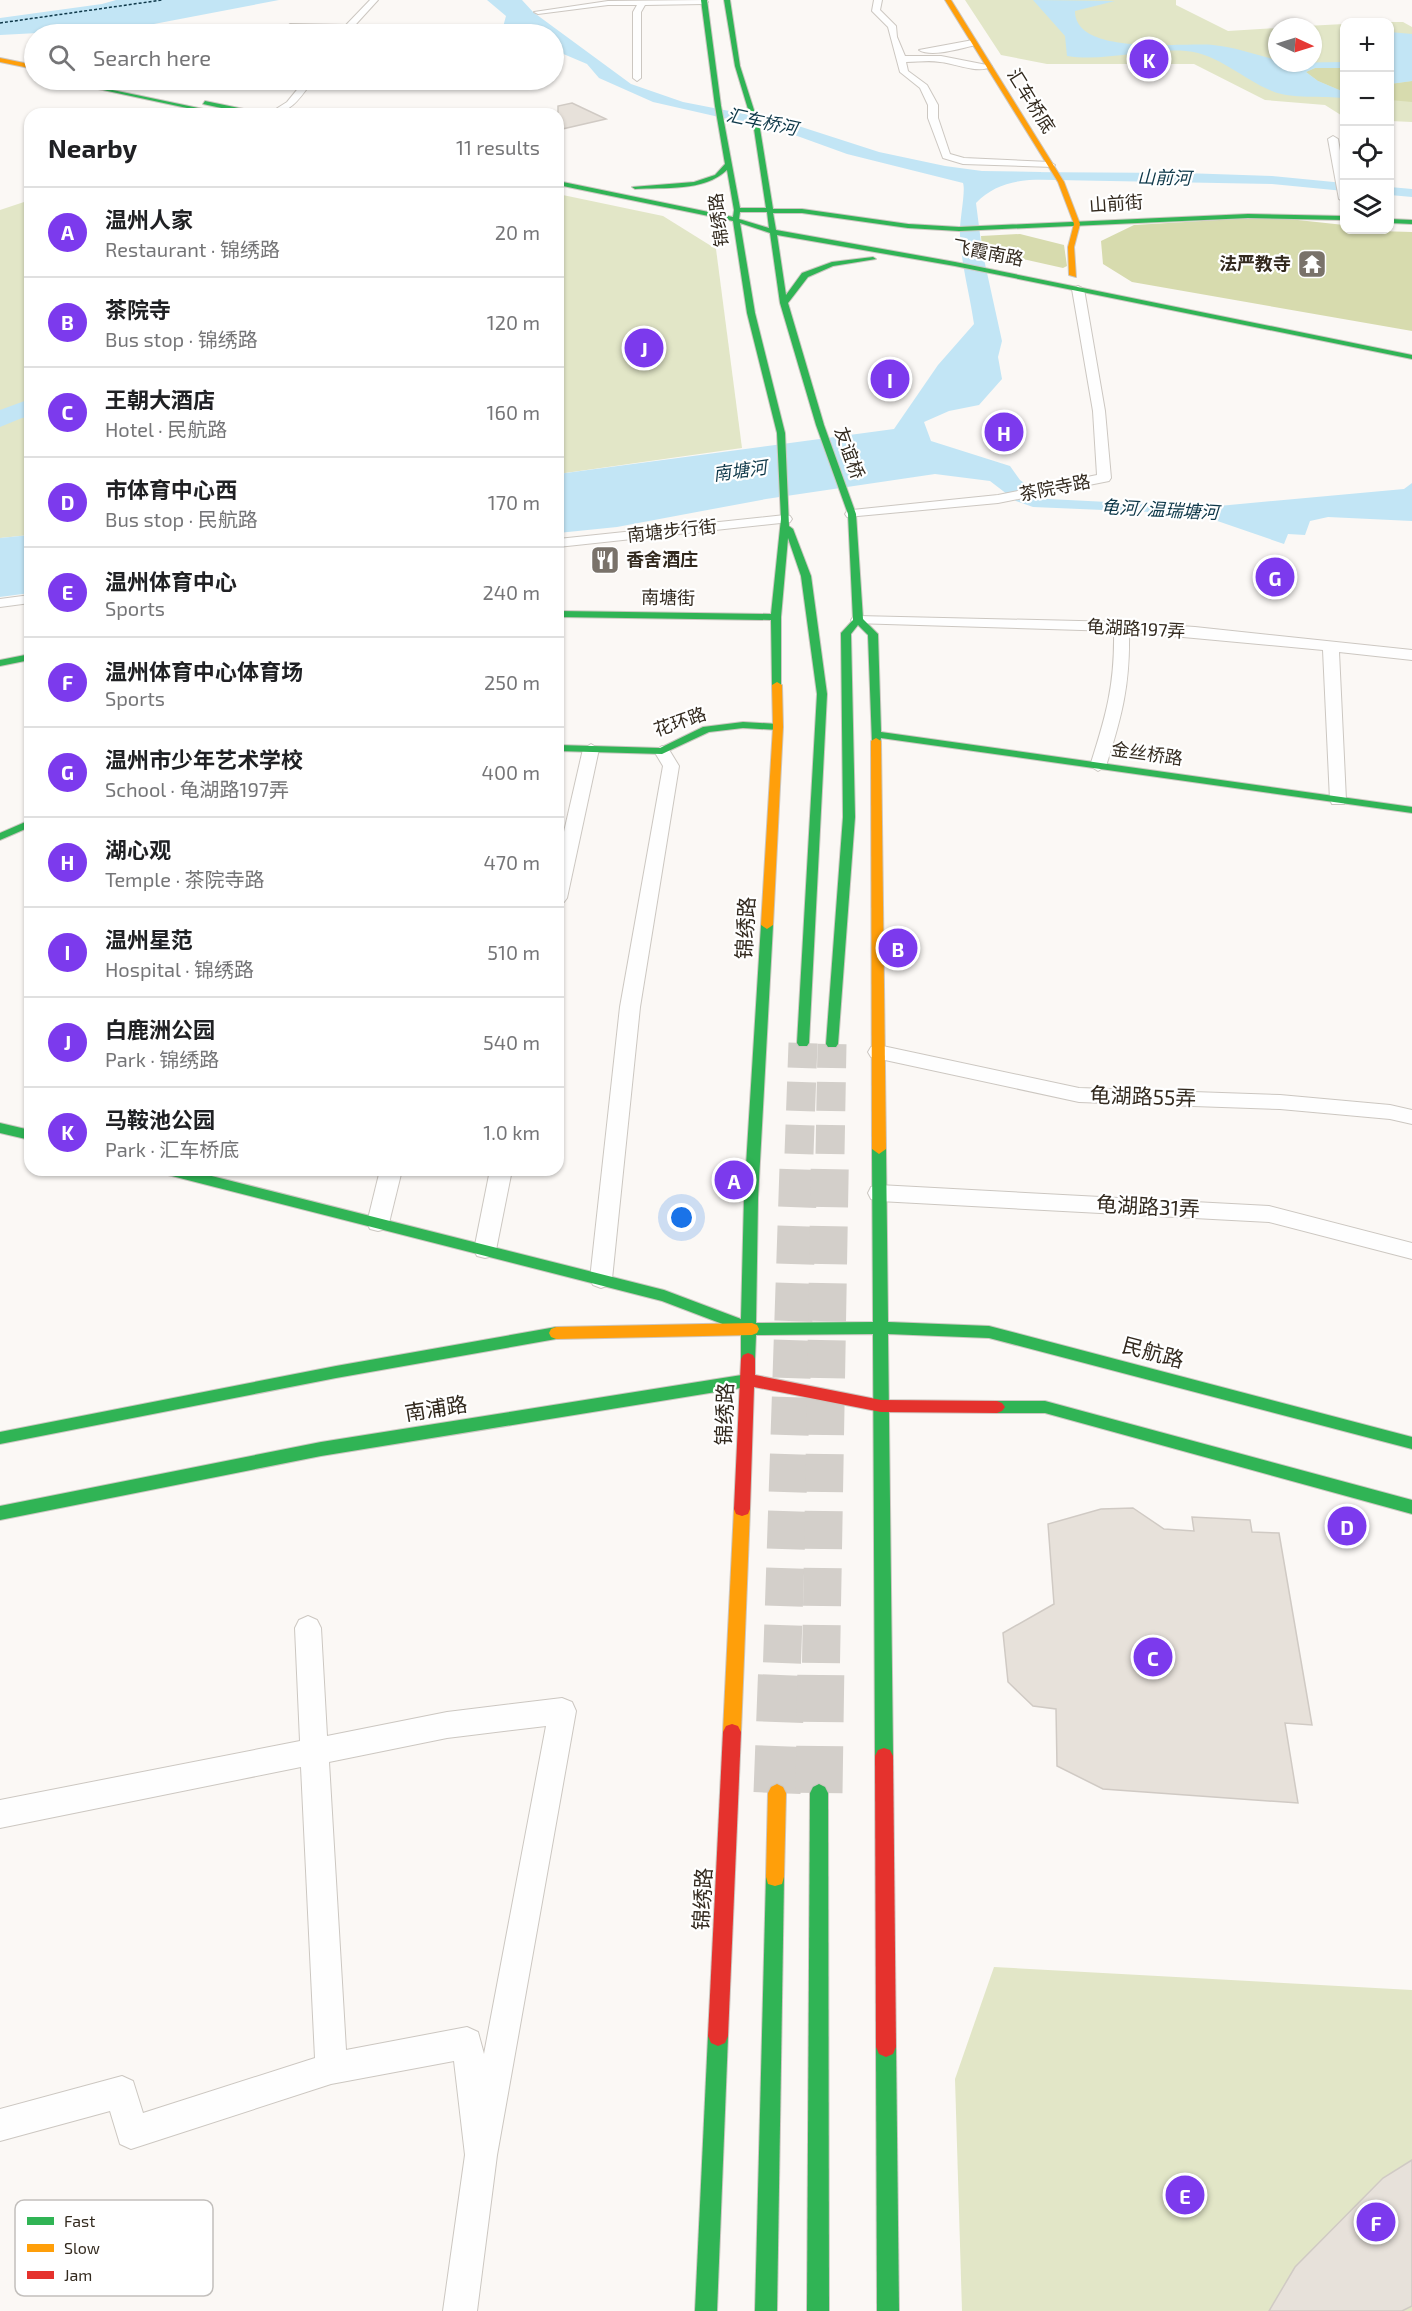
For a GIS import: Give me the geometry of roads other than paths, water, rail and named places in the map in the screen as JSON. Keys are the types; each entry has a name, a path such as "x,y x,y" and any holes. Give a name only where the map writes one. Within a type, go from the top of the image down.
{"main road":[{"path":"727,0 728,18 750,111 757,129 784,303"},
{"name":"汇车桥底","path":"948,0 1061,182 1077,224"},
{"name":"锦绣路","path":"704,1 751,313 771,398 782,433 785,500 776,617 778,728 751,1198 747,1380 706,2311"},
{"path":"0,60 24,65"},
{"path":"0,67 24,72"},
{"path":"108,90 195,108"},
{"path":"142,90 229,108"},
{"path":"617,186 661,188 695,184 717,176 730,163"},
{"name":"飞霞南路","path":"564,175 737,215 774,232 917,258 958,259"},
{"name":"飞霞南路","path":"564,184 737,215 771,213 958,259 1401,340"},
{"name":"山前街","path":"771,213 824,213 880,223 950,229 996,229 1181,217 1292,214 1340,218"},
{"path":"1394,221 1412,222"},
{"path":"1075,282 1061,243 1077,224"},
{"name":"山前街","path":"996,229 1061,243"},
{"path":"784,303 805,275 832,264 859,259 917,258"},
{"name":"飞霞南路","path":"1075,282 1412,357"},
{"name":"友谊桥","path":"784,303 820,424 852,514"},
{"path":"852,514 858,620 873,634 876,734 888,2311"},
{"name":"锦绣路","path":"785,519 806,576 822,694 803,1043"},
{"name":"南塘街","path":"564,614 776,617"},
{"path":"832,1044 849,817 846,633 858,620"},
{"path":"0,663 24,658"},
{"name":"花环路","path":"564,748 662,751 707,729 743,725 778,728"},
{"name":"金丝桥路","path":"876,734 1412,810"},
{"path":"0,837 24,826"},
{"path":"0,1128 24,1134"},
{"path":"192,1176 664,1296 749,1328"},
{"path":"0,1438 336,1372 565,1331 880,1328"},
{"name":"民航路","path":"880,1328 989,1332 1412,1443"},
{"name":"南浦路","path":"0,1513 321,1449 747,1380 881,1406"},
{"path":"881,1406 1045,1407 1412,1507"},
{"path":"766,2311 777,1793"},
{"path":"818,2311 819,1793"}],"street":[{"path":"352,24 374,0"},
{"path":"878,0 876,11 892,26 891,35 901,55 904,72 924,87 933,105 933,118 946,156 963,161 1051,166"},
{"path":"637,78 637,12 645,1"},
{"path":"538,12 608,2 704,1"},
{"path":"901,55 973,43"},
{"path":"901,55 988,66"},
{"path":"283,108 290,104 301,90"},
{"path":"1333,139 1341,180"},
{"name":"茶院寺路","path":"852,514 998,499 1104,478 1099,411 1075,282"},
{"name":"南塘步行街","path":"564,542 785,519"},
{"path":"0,603 24,600"},
{"name":"龟湖路197弄","path":"858,620 1121,627 1195,632 1412,656"},
{"path":"1098,766 1115,714 1122,669 1121,627"},
{"path":"1331,648 1338,800"},
{"path":"564,871 591,749"},
{"path":"601,1279 630,1007 671,766 662,751"},
{"name":"龟湖路55弄","path":"878,1052 1079,1095 1280,1102 1390,1112 1412,1117"},
{"path":"378,1223 390,1176"},
{"path":"485,1250 500,1176"},
{"name":"龟湖路31弄","path":"879,1192 1269,1214 1412,1251"},
{"path":"308,1628 331,2068"},
{"path":"0,1814 447,1725 562,1712 481,2155 460,2311"},
{"path":"0,2125 122,2092 130,2133 331,2068 467,2043 481,2155"}],"water":[{"path":"116,0 279,0 154,24 24,24 24,34 0,35 0,18 102,4"},
{"path":"487,0 522,0 549,24 504,24 506,16"},
{"path":"1033,0 1115,1 1075,11 1080,26 1092,35 1111,41 1157,45 1213,45 1268,58 1268,72 1306,72 1318,81 1340,90 1340,98 1279,94 1220,62 1186,51 1156,51 1096,57 1067,56 1065,36"},
{"path":"1394,32 1412,34 1412,81 1394,83"},
{"path":"564,35 631,84 683,102 786,122 879,152 945,166 982,171 1041,172 1043,179 1024,180 998,187 976,203 982,250 1002,341 998,357 1002,379 979,405 949,411 924,422 931,441 1010,466 1020,480 1048,499 1208,507 1404,489 1412,483 1412,521 1328,517 1310,521 1305,535 1288,534 1284,544 1197,514 1033,507 1016,501 990,481 935,474 766,499 617,527 564,532 564,473 894,429 938,365 974,324 961,246 963,183 847,154 789,133 653,102 599,78 587,64 564,54"},
{"path":"1322,62 1340,62 1340,68 1322,68"},
{"path":"24,401 24,418 0,427 0,410"},
{"path":"24,536 24,594 0,597 0,538"}],"waterway":[{"name":"山前河","path":"1007,176 1184,177 1272,180 1340,187"},
{"name":"山前河","path":"1394,191 1412,193"}],"tunnel":[{"path":"799,1154 803,1043"},
{"path":"830,1154 832,1044"},
{"path":"782,1663 799,1152"},
{"path":"821,1663 830,1152"},
{"path":"777,1793 782,1661"},
{"path":"819,1793 821,1661"}],"place":[{"name":"马鞍池公园","path":"1149,59"},
{"name":"法严教寺","path":"1312,264"},
{"name":"白鹿洲公园","path":"644,348"},
{"name":"温州星范","path":"890,379"},
{"name":"湖心观","path":"1004,432"},
{"name":"香舍酒庄","path":"605,560"},
{"name":"温州市少年艺术学校","path":"1275,577"},
{"name":"茶院寺","path":"898,948"},
{"name":"温州人家","path":"734,1180"},
{"name":"市体育中心西","path":"1347,1526"},
{"name":"王朝大酒店","path":"1153,1657"},
{"name":"温州体育中心","path":"1185,2195"},
{"name":"温州体育中心体育场","path":"1376,2222"}],"water label":[{"name":"汇车桥河","path":"762,122"},
{"name":"南塘河","path":"740,471"},
{"name":"龟河/温瑞塘河","path":"1160,510"}]}
